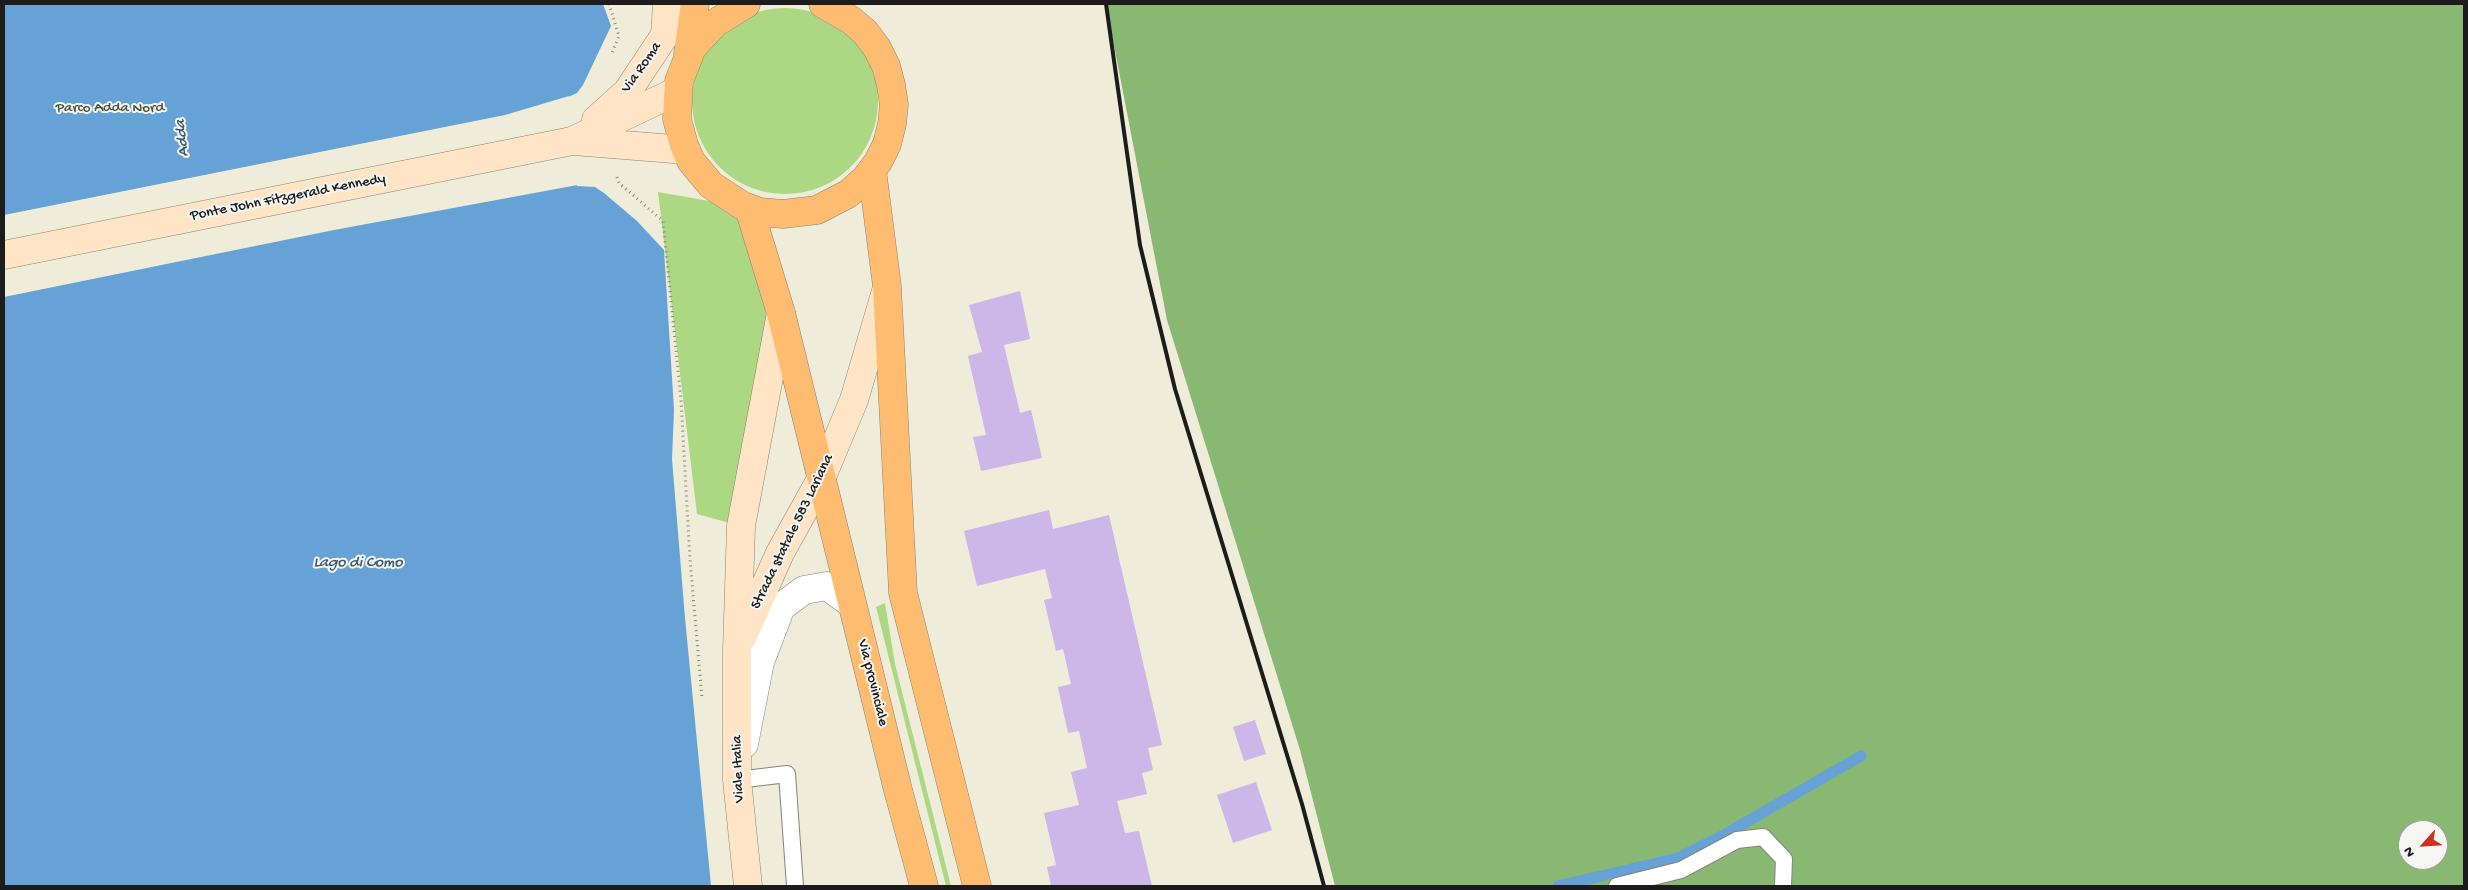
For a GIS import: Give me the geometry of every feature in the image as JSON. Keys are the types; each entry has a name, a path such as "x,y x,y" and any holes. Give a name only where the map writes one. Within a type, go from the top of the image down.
{"main road":[{"name":"Via Roma","path":"572,141 627,92 665,34 667,4"},
{"name":"Via Roma","path":"688,56 695,4"},
{"path":"746,4 714,23 702,34 688,56 677,91 677,119 686,150 694,166 711,185 726,197 749,208 783,214 817,210 848,194 872,170 883,153 890,134 893,115 893,95 889,75 882,57 871,40 835,4"},
{"path":"823,4 844,15 857,25"},
{"name":"Ponte John Fitzgerald Kennedy","path":"4,255 572,141 677,91"},
{"name":"Ponte John Fitzgerald Kennedy","path":"572,141 686,150"},
{"path":"872,170 887,286 903,593 978,886"},
{"name":"Via provinciale","path":"749,208 781,313 852,604 924,886"},
{"name":"Strada statale 583 Lariana","path":"737,651 780,553 821,479 854,400 887,286"},
{"name":"Strada statale 583 Lariana","path":"737,651 741,526 781,313"},
{"name":"Viale Italia","path":"737,651 737,780 748,886"}],"street":[{"name":"Strada statale 583 Lariana","path":"737,780 760,662 781,607 804,590 827,586 852,604"}],"lane":[{"path":"737,780 787,774 794,886"},
{"path":"1617,886 1681,870 1737,840 1763,837 1784,860 1783,886"}],"path":[{"path":"608,60 619,36 609,4"},
{"path":"608,144 618,183 664,221 682,400 688,511"}],"green space":[{"path":"1106,4 2464,4 2464,886 1335,886 1300,750 1167,320"},
{"path":"776,8 794,8 821,15 837,23 851,35 863,49 871,65 878,92 878,110 871,137 863,153 851,167 837,179 821,187 794,194 776,194 749,187 733,179 707,153 696,128 692,110 692,92 699,65 707,49 733,23 758,12"},
{"path":"658,192 749,208 781,313 743,516 726,522 697,514"},
{"path":"885,603 895,664 951,886 946,886 876,607"}],"water":[{"name":"Lago di Como","path":"4,4 603,4 611,26 583,85 577,93 566,98 577,186 595,187 604,193 637,221 664,250 674,410 672,459 685,618 711,886 4,886"}],"pier":[{"path":"569,96 579,184 583,184 334,230 4,297 4,215 505,115"}],"building":[{"path":"1020,291 1030,339 1004,345 1020,413 1031,410 1042,458 981,471 973,437 986,435 968,356 982,352 969,305"},
{"path":"1049,510 1053,529 1109,515 1162,745 1148,748 1153,770 1142,773 1147,794 1117,801 1125,833 1139,831 1152,886 1051,886 1047,867 1056,865 1044,813 1079,805 1071,772 1087,768 1079,731 1068,733 1058,687 1071,684 1063,649 1056,651 1044,600 1052,598 1045,569 977,586 964,531"},
{"path":"1255,720 1266,754 1244,761 1233,727"},
{"path":"1256,782 1272,830 1233,843 1217,795"}],"waterway":[{"path":"1558,886 1678,858 1722,836 1861,756"}],"railway":[{"path":"1106,4 1140,245 1175,389 1302,804 1324,886"}],"park label":[{"name":"Parco Adda Nord","path":"110,109"}],"water label":[{"name":"Adda","path":"183,138"}]}
